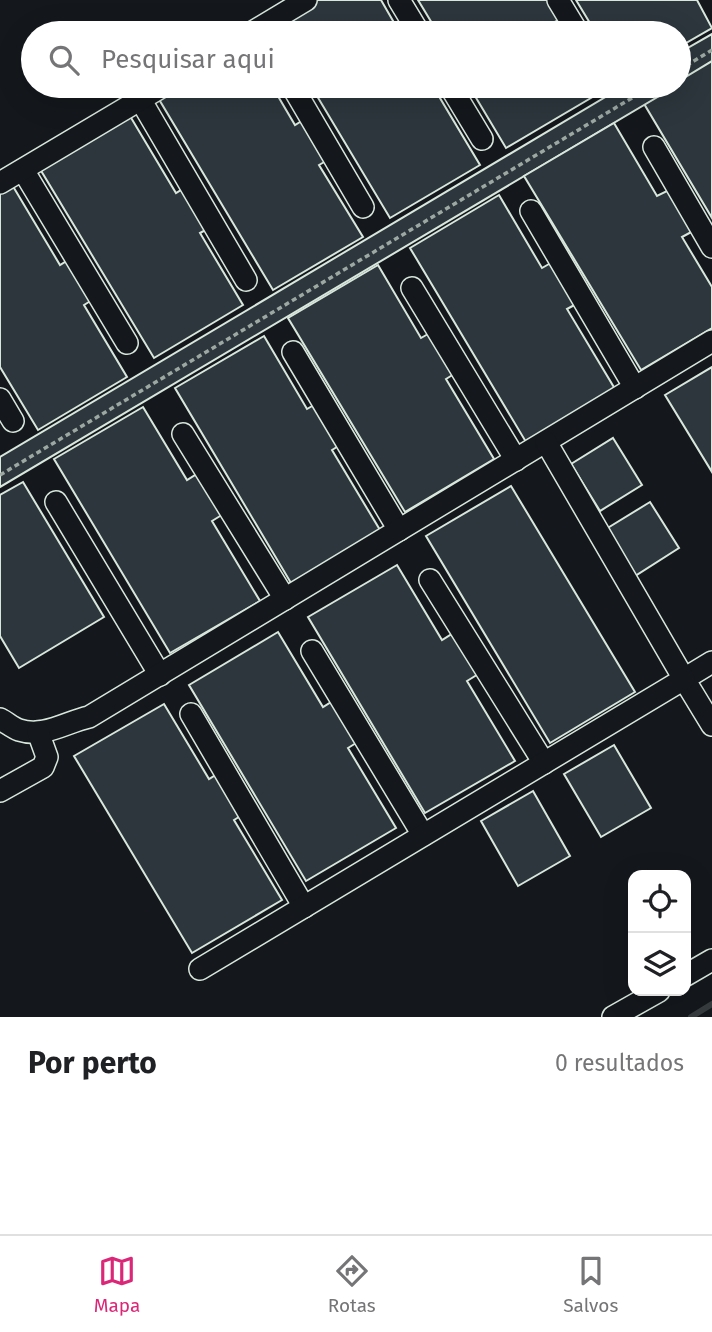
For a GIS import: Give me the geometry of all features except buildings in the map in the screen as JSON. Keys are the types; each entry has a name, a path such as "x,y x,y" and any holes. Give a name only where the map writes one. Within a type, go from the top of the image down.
{"lane":[{"path":"274,21 306,0"},
{"path":"399,0 412,21"},
{"path":"558,0 571,21"},
{"path":"299,98 363,207"},
{"path":"457,98 482,139"},
{"path":"0,183 141,99 246,280"},
{"path":"654,147 712,247"},
{"path":"23,170 127,344"},
{"path":"531,211 635,388"},
{"path":"412,288 516,460"},
{"path":"0,719 19,730 38,732 89,717 712,341"},
{"path":"293,352 400,530"},
{"path":"0,399 13,421"},
{"path":"183,434 285,599"},
{"path":"546,442 712,725"},
{"path":"56,502 160,675"},
{"path":"430,580 544,763"},
{"path":"312,651 424,835"},
{"path":"200,968 712,662"},
{"path":"191,714 304,906"},
{"path":"0,791 43,766 47,757 38,732"},
{"path":"691,972 712,960"},
{"path":"613,1017 650,996"}],"path":[{"path":"691,63 712,50"},
{"path":"0,475 632,98"}],"waterway":[{"path":"691,1017 712,1004"}]}
